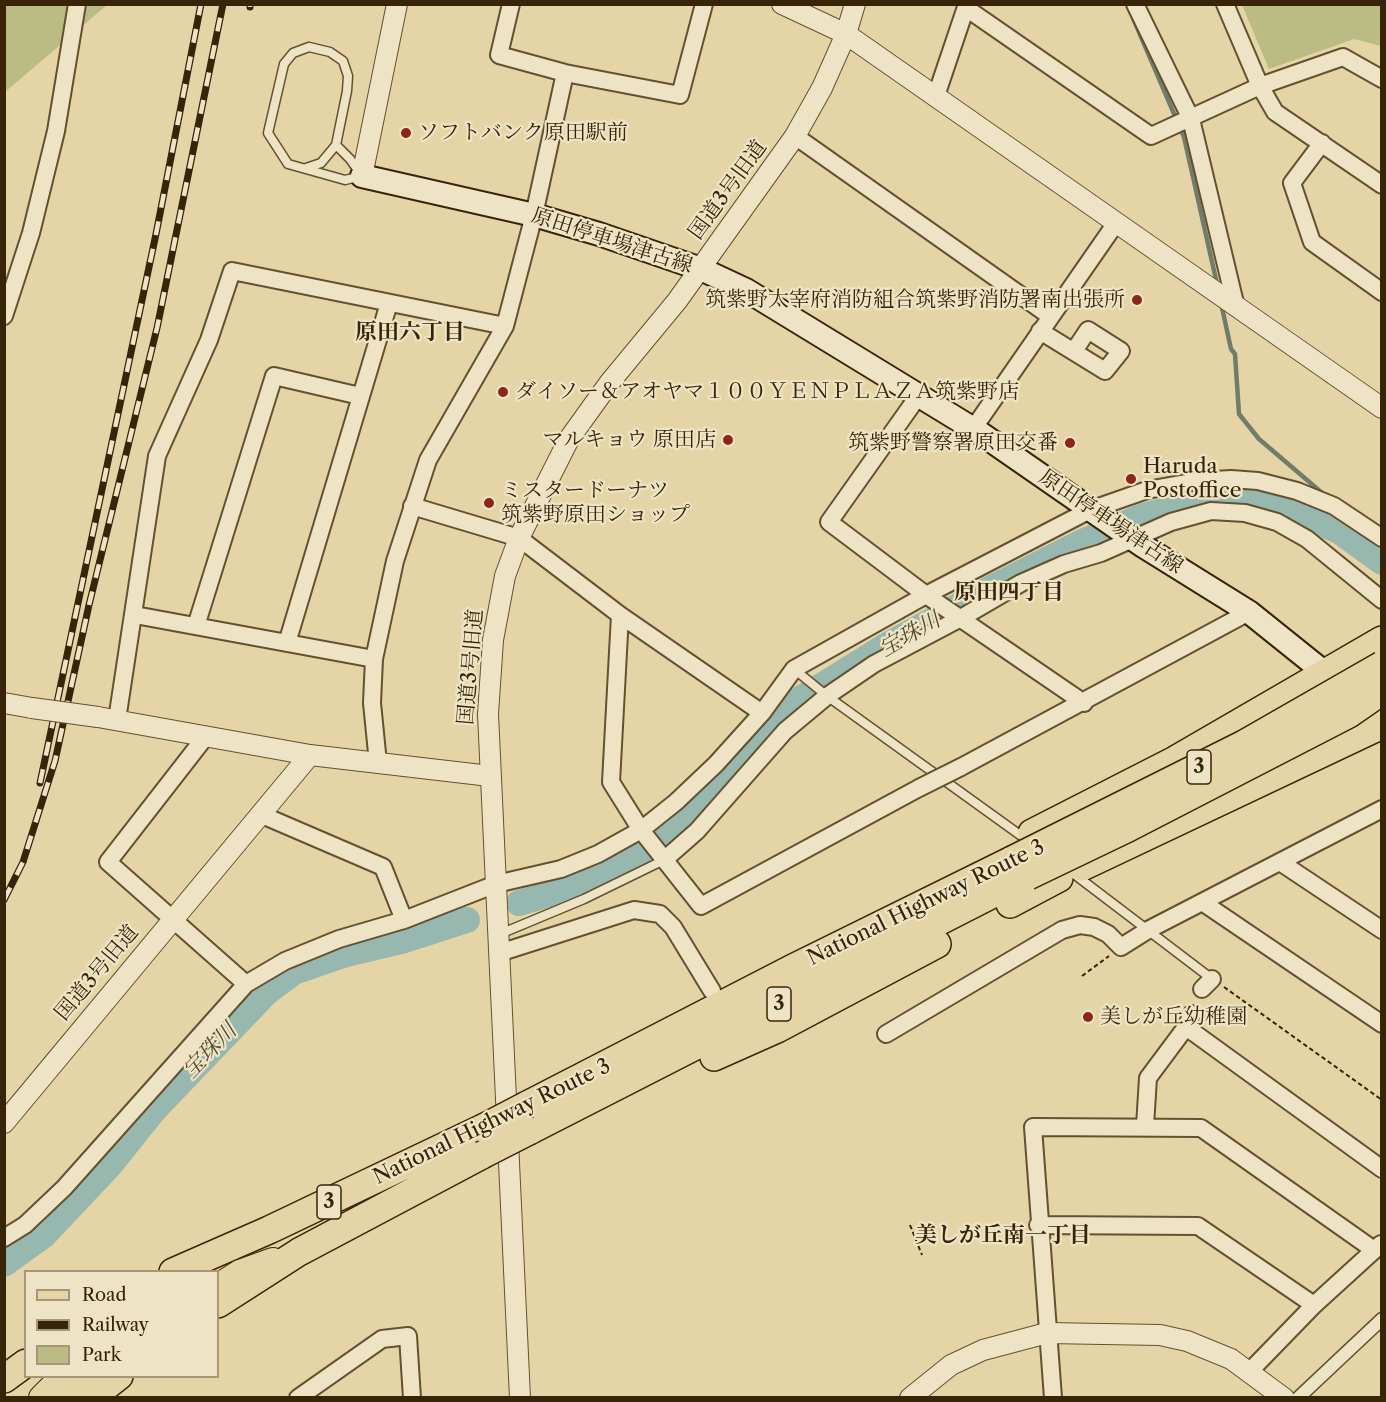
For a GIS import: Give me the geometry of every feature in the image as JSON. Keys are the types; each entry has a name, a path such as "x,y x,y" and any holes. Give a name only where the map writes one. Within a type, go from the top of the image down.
{"highway":[{"path":"553,1093 571,1072 712,991 1016,861 1032,833 1175,760 1382,640"},
{"name":"National Highway Route 3","path":"219,1304 299,1252 482,1155 528,1118 553,1093 793,968 1016,861 1244,744 1382,665"},
{"name":"National Highway Route 3","path":"178,1270 269,1230 483,1128 528,1118 609,1092 1016,861 1128,828 1349,714 1382,691"},
{"path":"609,1092 703,1062 777,1029 1071,872 1382,725"},
{"path":"4,1380 24,1365"},
{"path":"91,1398 118,1378"}],"main road":[{"name":"原田停車場津古線","path":"362,176 534,215 701,269 746,290 973,429 1133,539 1249,612 1325,673 1382,712"},
{"path":"198,1270 269,1230"},
{"path":"219,1286 240,1273 299,1252"},
{"path":"42,1398 63,1378"},
{"path":"68,1398 93,1378"}],"street":[{"path":"4,316 31,233 56,131 77,4"},
{"path":"362,176 397,4"},
{"path":"511,4 499,55 565,73 680,95 704,4"},
{"path":"782,4 846,34 1382,408"},
{"name":"国道3号旧道","path":"520,1398 488,714 493,639 505,576 519,538 569,439 701,269 795,136 822,88 846,34 855,4"},
{"path":"1135,4 1191,118 1236,307"},
{"path":"1225,4 1260,86 1275,112 1382,185"},
{"path":"936,96 966,6 1150,136 1260,86 1343,57 1382,79"},
{"path":"378,763 372,703 375,659 395,561 428,460 505,326 534,215 565,73"},
{"path":"795,136 1050,316"},
{"path":"1322,143 1292,183 1312,242 1382,292"},
{"path":"973,429 1116,223"},
{"path":"107,719 135,615 156,456 209,340 232,271 505,326"},
{"path":"287,643 388,303"},
{"path":"1040,331 1074,351"},
{"path":"196,626 274,376 360,396"},
{"path":"919,395 829,522 926,595 1084,703"},
{"path":"4,1238 25,1225 64,1188 246,984 285,961 339,939 404,920 496,884 561,869 598,854 641,830 676,802 716,764 762,713 794,669 926,595 1090,510 1147,490 1197,481 1231,479 1258,481 1297,491 1334,506 1382,538"},
{"path":"412,506 519,538 620,615 762,713"},
{"path":"664,860 697,831 785,731 827,696 874,664 1021,583 1171,522 1211,511 1245,513 1277,522 1306,539 1382,600"},
{"path":"620,615 611,782 641,830 701,906 919,788 1084,703 1249,612"},
{"path":"135,615 375,659"},
{"path":"4,703 310,755 490,776"},
{"path":"206,736 108,862 172,921 246,984"},
{"name":"国道3号旧道","path":"4,1123 310,755"},
{"path":"886,1034 1062,930 1080,925 1094,927 1108,933 1121,947 1148,930 1382,809"},
{"path":"262,815 383,867 404,920"},
{"path":"1280,861 1382,930"},
{"path":"1202,902 1382,1024"},
{"path":"500,944 634,910 660,914 673,927 712,991"},
{"path":"1145,1126 1148,1078 1189,1021 1382,1169"},
{"path":"1053,1398 1038,1225 1033,1126 1201,1128 1378,1247 1314,1305 1250,1371"},
{"path":"1038,1225 1198,1226 1314,1305"},
{"path":"1298,1398 1382,1319"},
{"path":"910,1398 951,1365 983,1350 1047,1333 1160,1335 1231,1359 1284,1398"},
{"path":"298,1398 318,1392 382,1339 408,1336 412,1398"}],"lane":[{"path":"305,169 321,163 336,145 348,76 343,61 330,52 309,47 293,53 284,64 268,133 288,164 305,169 345,180 362,176 336,145"},
{"path":"794,669 827,696 1148,930 1207,984"},
{"path":"500,944 664,860"}],"path":[{"path":"1082,976 1121,947"},
{"path":"1207,984 1382,1100"},
{"path":"910,1225 922,1256"}],"green space":[{"path":"5,5 107,5 5,92"},
{"path":"1242,5 1381,5 1381,46 1354,39 1269,69"}],"waterway":[{"path":"1133,18 1184,137 1217,284"},
{"path":"1221,303 1231,349 1235,354 1239,414 1259,439 1321,492 1322,497"},
{"name":"宝珠川","path":"519,903 580,885 644,854 676,832 769,735 797,701 884,647 995,586 1080,543 1143,516 1197,502 1224,498 1274,504 1339,531 1382,562"},
{"path":"1323,505 1327,525"},
{"name":"宝珠川","path":"4,1264 43,1236 109,1166 154,1110 267,992 294,972 346,954 405,940 467,920"}],"railway":[{"path":"40,783 156,234 201,4"},
{"path":"4,900 23,862 55,761 89,605 157,328 223,4"}],"place":[{"name":"ソフトバンク原田駅前","path":"406,133"},
{"name":"筑紫野太宰府消防組合筑紫野消防署南出張所","path":"1137,300"},
{"name":"ダイソー＆アオヤマ１００ＹＥＮＰＬＡＺＡ筑紫野店","path":"503,392"},
{"name":"マルキョウ 原田店","path":"728,440"},
{"name":"筑紫野警察署原田交番","path":"1070,443"},
{"name":"Haruda Postoffice","path":"1131,479"},
{"name":"ミスタードーナツ 筑紫野原田ショップ","path":"489,503"},
{"name":"美しが丘幼稚園","path":"1088,1017"}],"district":[{"name":"原田六丁目","path":"410,333"},
{"name":"原田四丁目","path":"1009,593"},
{"name":"美しが丘南一丁目","path":"1003,1236"}]}
